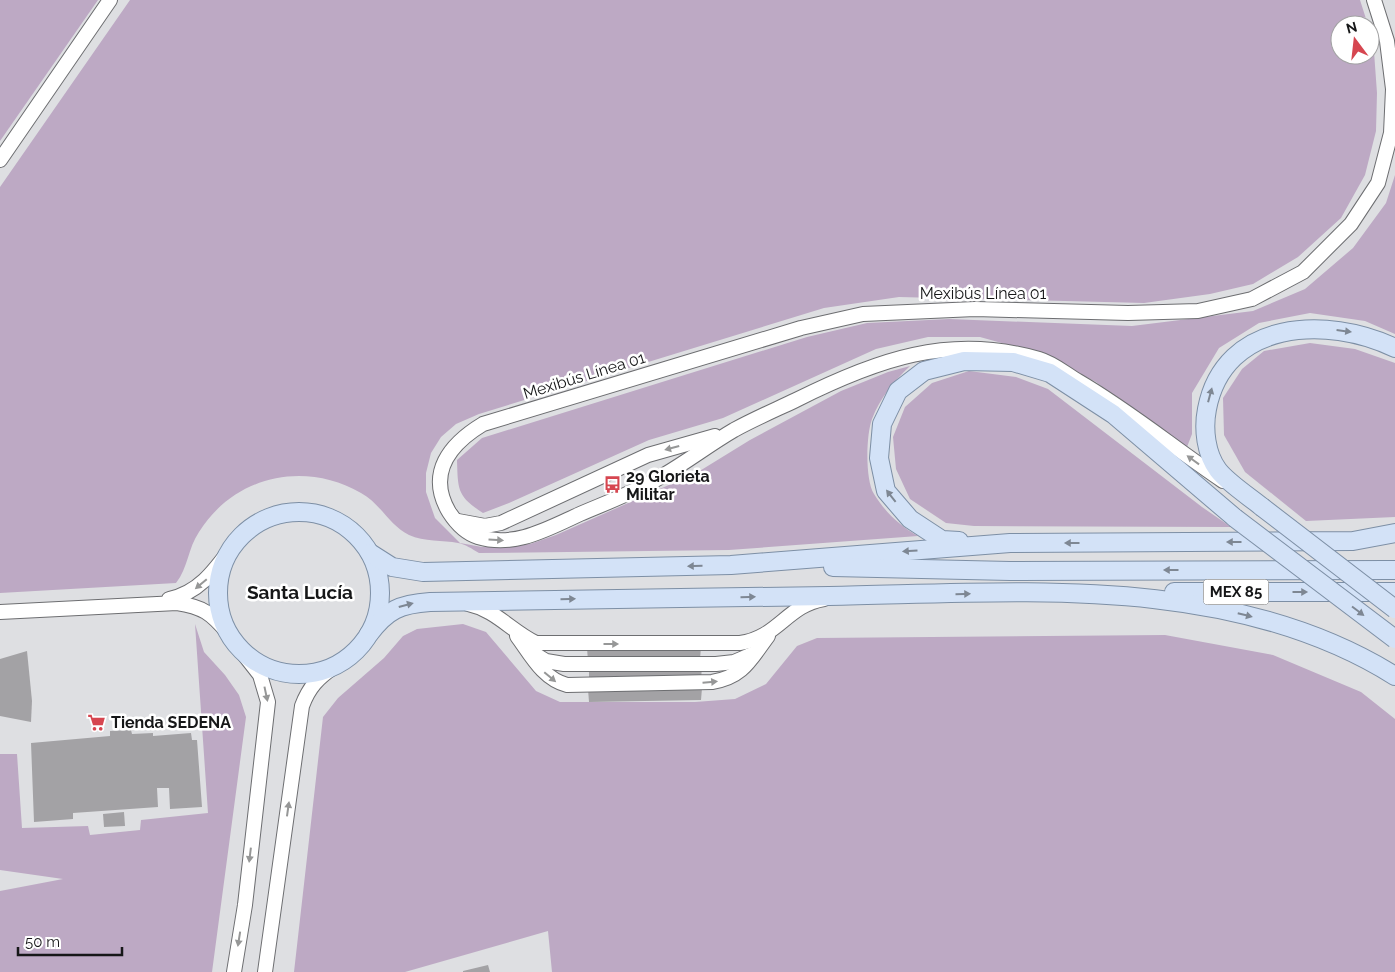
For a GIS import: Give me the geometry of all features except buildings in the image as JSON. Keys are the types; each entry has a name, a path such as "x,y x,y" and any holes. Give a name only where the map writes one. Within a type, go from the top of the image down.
{"main road":[{"path":"1395,348 1351,331 1322,328 1291,329 1262,338 1241,350 1226,365 1211,389 1205,417 1205,441 1218,470 1262,507 1395,609"},
{"path":"1010,544 942,540 910,519 886,491 879,458 882,424 898,391 924,371 964,360 1013,362 1050,373 1113,414 1235,518 1395,639"},
{"path":"369,634 379,609 380,595 376,566 362,542 342,524 316,514 303,512 289,513 263,520 251,528 232,547 220,571 218,585 219,610 228,633 242,652 262,666 286,674 310,674 334,667 354,653 369,634 380,620 399,607 411,603 1076,592 1207,606 1274,623 1330,642 1395,676"},
{"path":"1353,541 1395,533"},
{"path":"731,565 1010,544 1353,541 1395,543"},
{"path":"370,553 392,567 423,572 731,565 1010,571 1395,570"},
{"name":"MEX 85","path":"1076,592 1395,592"}],"street":[{"path":"0,160 110,0"},
{"name":"Mexibús Línea 01","path":"1262,507 1100,394 1042,360 986,348 960,347 888,360 846,375 735,430 664,476 531,537 494,541 475,536 463,529 454,519 444,502 440,484 442,468 451,450 466,435 483,424 801,328 863,314 916,310 1128,313 1198,311 1252,299 1303,272 1351,224 1378,183 1391,133 1393,89 1387,41 1374,0"},
{"name":"Mexibús Línea 01","path":"921,354 964,353 1013,362"},
{"name":"Mexibús Línea 01","path":"454,519 485,526 501,523 648,455 735,430"},
{"path":"154,602 186,595 198,587 232,547"},
{"path":"510,625 545,674 556,682 567,686 712,682 727,680 742,671 770,633 802,606 820,600 850,595"},
{"path":"452,601 476,606 496,614 522,636 536,643 550,645 740,644 755,641 770,633"},
{"path":"0,612 154,602 177,603 198,607 211,614 228,633"},
{"path":"528,650 546,661 564,664 716,664 734,662 756,652"},
{"path":"234,972 245,906 268,702 260,674 242,652"},
{"path":"265,972 302,706 307,692 315,680 334,667"}],"shaded area":[{"path":"0,0 98,0 0,141"},
{"path":"130,0 1360,0 1365,15 1330,15 1330,65 1375,65 1377,93 1376,131 1365,175 1341,218 1298,257 1253,284 1210,294 1144,303 899,297 824,308 479,414 456,424 441,437 431,453 426,473 426,492 435,518 460,543 482,547 530,544 556,535 698,472 750,440 841,391 888,372 910,366 888,390 879,404 870,426 867,457 871,487 878,501 893,518 918,536 729,550 479,553 461,544 421,539 409,535 396,526 368,497 339,483 317,477 294,476 272,479 251,486 231,498 214,513 195,538 183,571 176,583 0,593 0,187"},
{"path":"1395,175 1395,334 1365,321 1310,313 1259,323 1219,348 1192,393 1192,434 1187,447 1172,441 1096,382 1042,354 980,337 928,337 876,349 723,418 649,440 483,513 468,502 461,491 457,460 482,438 807,337 867,323 949,319 1132,326 1253,311 1305,289 1353,248 1386,203"},
{"path":"1310,343 1355,349 1395,363 1395,517 1306,521 1245,472 1224,435 1223,398 1242,369 1264,351"},
{"path":"969,371 1016,377 1048,389 1231,527 974,526 946,523 910,499 896,469 893,437 905,407 932,383"},
{"path":"195,624 204,652 225,675 239,695 246,717 212,972 0,972 0,891 63,879 0,870 0,754 17,754 22,828 88,826 90,835 140,830 141,820 208,813"},
{"path":"463,624 486,632 536,691 560,702 695,702 735,699 766,684 797,646 817,638 1165,635 1273,655 1361,692 1395,719 1395,972 552,972 548,931 405,972 294,972 323,717 338,698 384,658 403,636 417,629"}],"place":[{"name":"29 Glorieta Militar","path":"612,485"},
{"name":"Tienda SEDENA","path":"97,722"}],"district":[{"name":"Santa Lucía","path":"300,592"}]}
